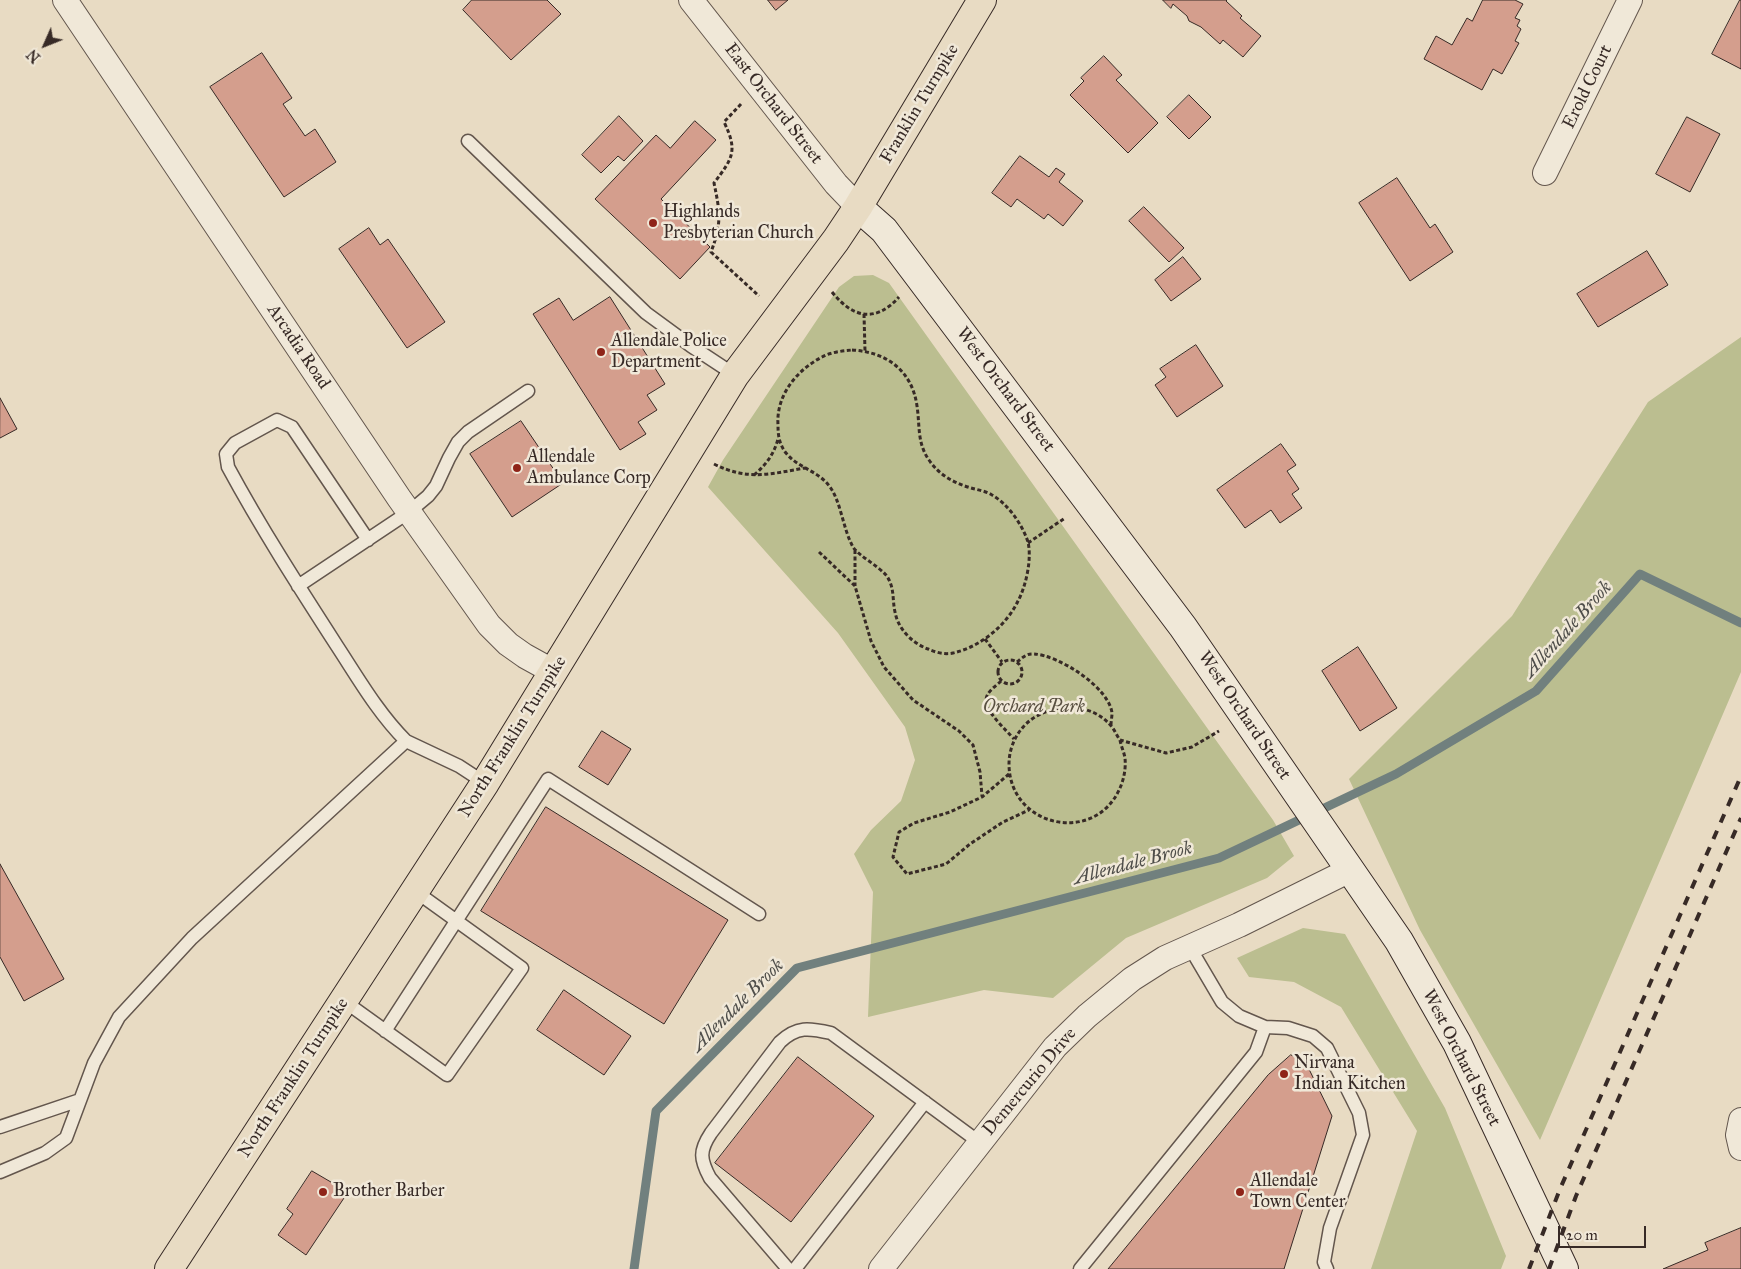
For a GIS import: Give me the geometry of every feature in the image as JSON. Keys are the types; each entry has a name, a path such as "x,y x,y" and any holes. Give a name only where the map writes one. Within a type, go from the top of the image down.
{"main road":[{"name":"Franklin Turnpike","path":"858,207 982,0"},
{"name":"North Franklin Turnpike","path":"169,1269 486,782 735,375 836,240 858,207"},
{"name":"West Orchard Street","path":"858,207 884,230 1177,619 1399,941 1457,1043 1564,1269"}],"street":[{"name":"Arcadia Road","path":"65,0 408,512 489,625 508,644 554,672"},
{"name":"East Orchard Street","path":"691,0 836,184 858,207"},
{"name":"Erold Court","path":"1545,173 1630,0"},
{"name":"Demercurio Drive","path":"881,1269 1055,1046 1087,1016 1132,979 1165,958 1247,921 1350,870"},
{"path":"1741,1120 1738,1135 1741,1148"}],"lane":[{"path":"468,141 646,312 691,346 735,375"},
{"path":"298,586 368,540 428,496 436,486 458,442 468,432 528,391"},
{"path":"368,540 292,427 277,420 235,443 226,454 228,467 298,586 392,728 406,741 459,766 486,782"},
{"path":"0,1172 45,1153 66,1138 94,1063 120,1017 192,938 406,741"},
{"path":"385,1031 548,779 759,914"},
{"path":"344,1001 447,1075 522,968 415,891"},
{"path":"1189,946 1222,1002 1239,1016 1266,1026 1288,1028 1313,1036 1327,1048 1359,1113 1363,1135 1330,1228 1324,1262 1327,1269"},
{"path":"1080,1269 1256,1052 1266,1026"},
{"path":"788,1269 710,1178 703,1166 702,1155 704,1144 711,1133 780,1042 790,1033 802,1029 831,1033 979,1142"},
{"path":"0,1127 80,1100"},
{"path":"796,1269 925,1102"}],"path":[{"path":"745,101 724,122 730,133 731,161 714,182 720,217 711,252 764,300"},
{"path":"829,288 847,308 864,314 882,311 892,305 901,294"},
{"path":"864,314 865,351"},
{"path":"754,475 764,467 775,449 778,438 777,420 780,404 786,390 804,368 824,356 839,351 876,353 888,359 908,380 915,394 918,408 918,435 929,461 940,473 952,481 990,494 1001,501 1019,524 1028,543 1027,576 1022,593 1014,609 984,639 968,648 950,654 936,653 918,646 908,636 898,623 894,611 893,592 890,582 874,563 855,550"},
{"path":"778,438 785,452 796,463 819,475 831,487 847,534 855,550 855,586 871,641 884,667 913,700 959,731 973,745 980,772 982,797"},
{"path":"714,464 727,471 754,475 768,475 806,468"},
{"path":"1028,543 1067,517"},
{"path":"819,552 855,586"},
{"path":"984,639 1002,662"},
{"path":"1017,662 1026,655 1033,653 1059,662 1087,678 1105,698 1112,712 1111,726"},
{"path":"1010,660 1017,662 1021,668 1020,680 1014,684 1007,684 1001,681 998,675 1002,662 1010,660"},
{"path":"1001,681 990,692 986,700 988,709 1014,739"},
{"path":"1060,707 1080,708 1098,716 1111,726 1120,740 1125,759 1124,779 1116,797 1103,812 1085,821 1066,824 1046,820 1029,810 1012,788 1009,774 1009,756 1014,739 1026,723 1042,712 1060,707"},
{"path":"1120,740 1166,752 1192,747 1219,731"},
{"path":"1009,774 982,797 950,812 914,823 899,832 893,857 907,874 946,864 970,844 1002,822 1029,810"}],"green space":[{"name":"Orchard Park","path":"873,275 889,283 1273,820 1294,856 1267,878 1126,938 1053,998 984,990 868,1017 873,892 854,854 871,830 901,801 915,760 905,727 838,633 708,487 723,460 839,287 854,276"},
{"path":"1741,337 1741,672 1540,1140 1420,930 1349,779 1512,616 1648,402"},
{"path":"1303,928 1345,934 1445,1108 1506,1256 1501,1269 1371,1269 1417,1131 1341,1007 1294,982 1249,977 1237,958"}],"building":[{"path":"472,0 547,0 561,14 511,60 463,10"},
{"path":"768,0 788,0 776,10"},
{"path":"1163,0 1227,0 1242,16 1240,18 1261,36 1243,57 1223,40 1220,44 1201,27 1189,21 1187,16 1173,4 1171,8"},
{"path":"1483,0 1515,0 1523,4 1515,18 1520,20 1517,26 1521,29 1515,41 1519,43 1502,74 1493,69 1482,90 1424,59 1436,36 1452,45 1467,18 1472,21"},
{"path":"1741,0 1741,69 1712,54"},
{"path":"262,53 292,98 283,104 305,136 315,129 336,162 284,197 210,87"},
{"path":"1104,56 1122,75 1116,80 1158,123 1128,153 1070,95 1084,81 1081,78"},
{"path":"1189,95 1211,117 1189,139 1167,117"},
{"path":"619,116 643,141 624,161 618,156 601,173 582,155"},
{"path":"1687,117 1720,134 1690,192 1656,174"},
{"name":"Highlands Presbyterian Church","path":"695,121 716,140 661,199 710,247 680,279 595,199 656,135 670,148"},
{"path":"1020,156 1049,177 1056,168 1065,174 1059,182 1083,201 1063,226 1048,214 1044,219 1017,199 1011,207 992,193"},
{"path":"1397,178 1430,228 1435,224 1453,252 1410,281 1359,203"},
{"path":"1144,207 1184,248 1169,262 1129,221"},
{"path":"369,228 380,245 388,239 445,322 407,348 339,249"},
{"path":"1647,251 1668,285 1598,327 1577,294"},
{"path":"1183,257 1201,279 1171,301 1155,280"},
{"name":"Allendale Police Department","path":"610,297 665,384 647,395 657,410 638,422 646,434 620,450 533,314 559,298 573,320"},
{"path":"1196,345 1223,386 1177,417 1155,385 1166,377 1160,369"},
{"path":"0,398 17,429 0,438"},
{"name":"Allendale Ambulance Corp","path":"521,421 563,483 512,517 470,454"},
{"path":"1281,444 1296,465 1287,471 1299,489 1292,494 1302,508 1280,523 1271,510 1245,528 1217,490"},
{"path":"1358,647 1397,708 1360,731 1322,671"},
{"path":"602,731 631,749 608,785 579,767"},
{"path":"546,807 728,920 664,1024 481,911"},
{"path":"0,864 64,979 24,1001 0,957"},
{"path":"564,990 631,1036 604,1075 537,1030"},
{"name":"Allendale Town Center","path":"1291,1055 1305,1061 1332,1116 1284,1269 1108,1269 1268,1075"},
{"path":"798,1057 874,1116 791,1222 715,1163"},
{"path":"312,1171 348,1192 306,1255 278,1235 293,1214 287,1209"},
{"path":"1741,1228 1741,1269 1663,1269 1708,1250 1705,1243"}],"waterway":[{"name":"Allendale Brook","path":"634,1269 656,1111 797,968 1219,858 1396,774 1536,691 1640,574 1741,623"}],"railway":[{"path":"1529,1269 1560,1189 1741,776"},
{"path":"1549,1269 1576,1196 1741,818"}],"place":[{"name":"Highlands Presbyterian Church","path":"653,223"},
{"name":"Allendale Police Department","path":"601,352"},
{"name":"Allendale Ambulance Corp","path":"517,468"},
{"name":"Nirvana Indian Kitchen","path":"1284,1074"},
{"name":"Brother Barber","path":"323,1192"},
{"name":"Allendale Town Center","path":"1240,1192"}]}
